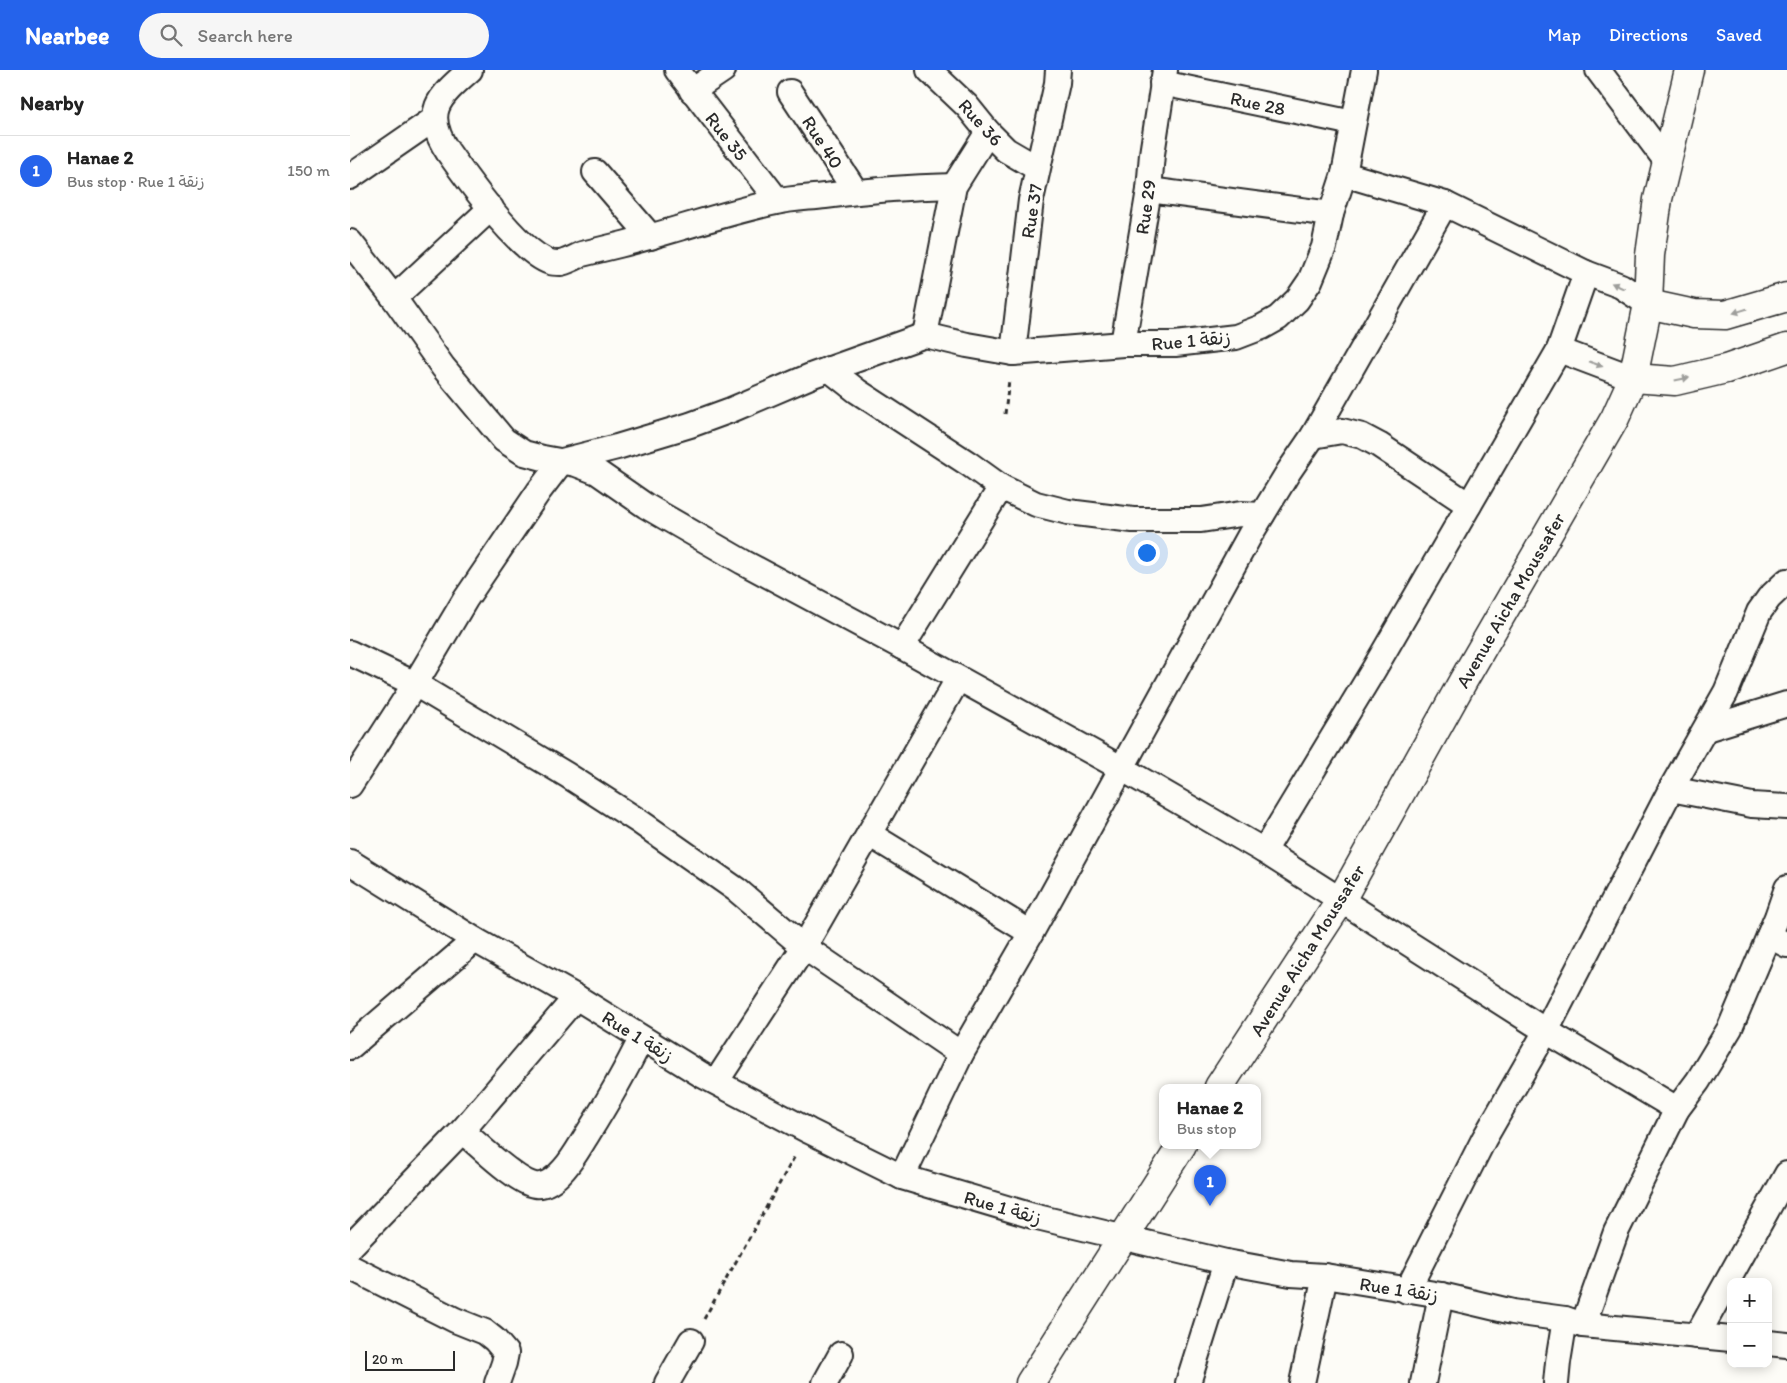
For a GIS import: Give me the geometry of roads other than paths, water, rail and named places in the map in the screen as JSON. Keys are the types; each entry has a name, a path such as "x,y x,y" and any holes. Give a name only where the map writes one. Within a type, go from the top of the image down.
{"street":[{"path":"470,70 453,85 439,102 434,118 437,132 471,185 490,208 524,245 540,257 555,263 561,263 583,254 778,201 902,187 954,186"},
{"name":"Rue 35","path":"677,70 778,201"},
{"path":"692,91 722,70"},
{"name":"Rue 36","path":"929,70 967,106 988,132 1006,150 1037,168"},
{"name":"Rue 37","path":"1013,353 1037,168 1057,83 1058,70"},
{"name":"Rue 1 زنقة","path":"925,335 1013,353 1123,344 1175,344 1236,337 1262,327 1278,318 1297,300 1310,281 1324,247 1331,214 1344,174 1364,70"},
{"path":"1598,70 1667,162"},
{"name":"Avenue Aicha Moussafer","path":"1221,1084 1341,900 1463,682 1615,418 1633,378 1648,304 1650,255 1658,199 1689,70"},
{"name":"Rue 28","path":"1164,77 1353,123"},
{"name":"Rue 29","path":"1123,344 1149,190 1152,154 1164,77"},
{"name":"Rue 40","path":"790,92 856,192"},
{"path":"350,177 434,118"},
{"path":"350,785 415,684 465,600 539,491 562,461 690,425 830,369 925,335 954,186 988,132"},
{"path":"595,172 651,237"},
{"path":"1344,174 1445,204 1586,273 1620,286 1648,304 1694,314 1725,315 1787,297"},
{"path":"1149,190 1331,214"},
{"path":"902,1176 961,1054 1262,515 1313,436 1445,204"},
{"path":"394,298 490,208"},
{"path":"350,242 394,298 443,366 504,440 524,453 562,461 597,472 646,506 684,528 902,646 958,679 1121,768 1264,851 1546,1031 1677,1109"},
{"path":"1264,851 1374,670 1560,350 1586,273"},
{"path":"1560,350 1633,378 1675,380 1726,368 1787,348"},
{"path":"830,369 857,391 1001,487 1036,504 1068,512 1134,520 1201,520 1241,514 1262,515"},
{"path":"1313,436 1342,431 1362,436 1379,445 1469,505"},
{"path":"902,646 1001,487"},
{"path":"1407,1291 1484,1139 1546,1031 1671,789 1726,692 1759,612 1769,598 1787,581"},
{"path":"350,653 415,684 567,775 640,822 737,890 804,947 961,1054"},
{"path":"716,1082 804,947 958,679"},
{"path":"1706,729 1787,704"},
{"path":"1671,789 1752,805 1787,808"},
{"path":"869,834 1030,933"},
{"name":"Rue 1 زنقة","path":"350,862 475,940 576,997 642,1039 716,1082 809,1131 902,1176 1032,1216 1226,1262 1290,1274 1325,1276 1407,1291 1441,1295 1513,1312 1574,1322 1727,1339"},
{"path":"1556,1383 1574,1322 1677,1109 1698,1081 1730,1028 1778,940 1787,888"},
{"path":"350,1047 475,940"},
{"path":"350,1247 462,1131 576,997"},
{"path":"462,1131 513,1174 526,1182 541,1185 547,1182 565,1169 615,1091 642,1039"},
{"path":"1030,1383 1179,1149"},
{"path":"1697,1336 1787,1174"},
{"path":"1188,1383 1226,1262"},
{"path":"350,1267 455,1320 485,1332 506,1353 496,1383"},
{"path":"1302,1383 1325,1276"},
{"path":"1423,1383 1441,1295"},
{"path":"667,1383 691,1341"},
{"path":"1772,1343 1787,1345"},
{"path":"825,1383 841,1354"}],"place":[{"name":"Hanae 2","path":"1210,1206"}]}
